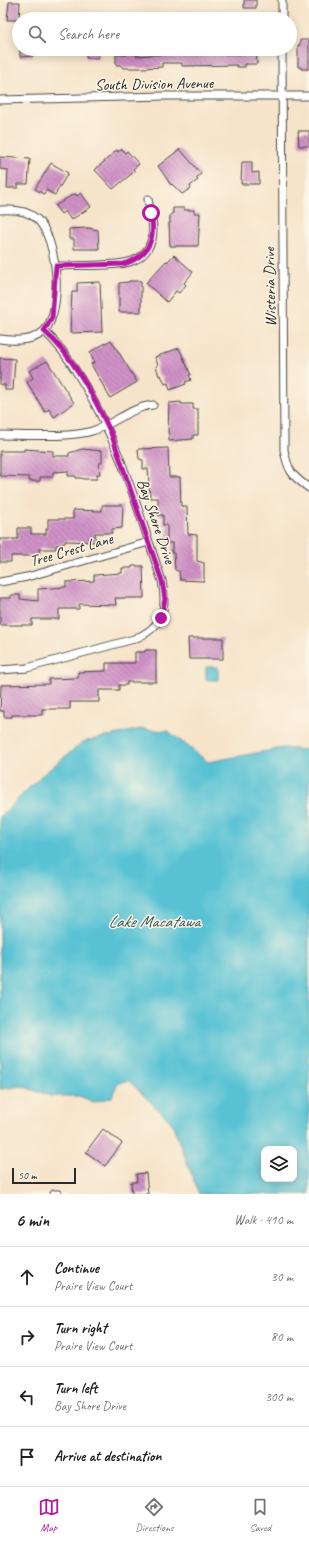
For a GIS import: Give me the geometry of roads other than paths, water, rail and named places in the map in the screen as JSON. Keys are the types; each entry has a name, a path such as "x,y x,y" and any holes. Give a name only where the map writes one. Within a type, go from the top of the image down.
{"street":[{"path":"282,0 282,12"},
{"name":"Wisteria Drive","path":"282,56 284,450 286,464 292,476 309,488"},
{"name":"South Division Avenue","path":"0,100 166,96 309,96"},
{"path":"56,266 124,264 140,257 149,247 152,239 151,216 148,199"},
{"path":"0,210 20,210 37,219 47,234 56,266 52,318 44,331 25,340 0,339"},
{"name":"Bay Shore Drive","path":"0,670 27,668 134,639 150,632 161,618 165,599 162,581 149,542 107,425 61,347 44,331"},
{"path":"0,435 81,434 107,425 139,408 153,405"},
{"name":"Tree Crest Lane","path":"0,582 27,577 149,542"}],"water":[{"path":"206,667 218,667 218,680 206,680"},
{"name":"Lake Macatawa","path":"141,729 168,731 208,762 283,748 309,750 309,1194 199,1194 172,1123 129,1081 120,1083 112,1097 94,1102 79,1096 51,1096 22,1086 0,1089 0,817 40,777 83,742"}]}
